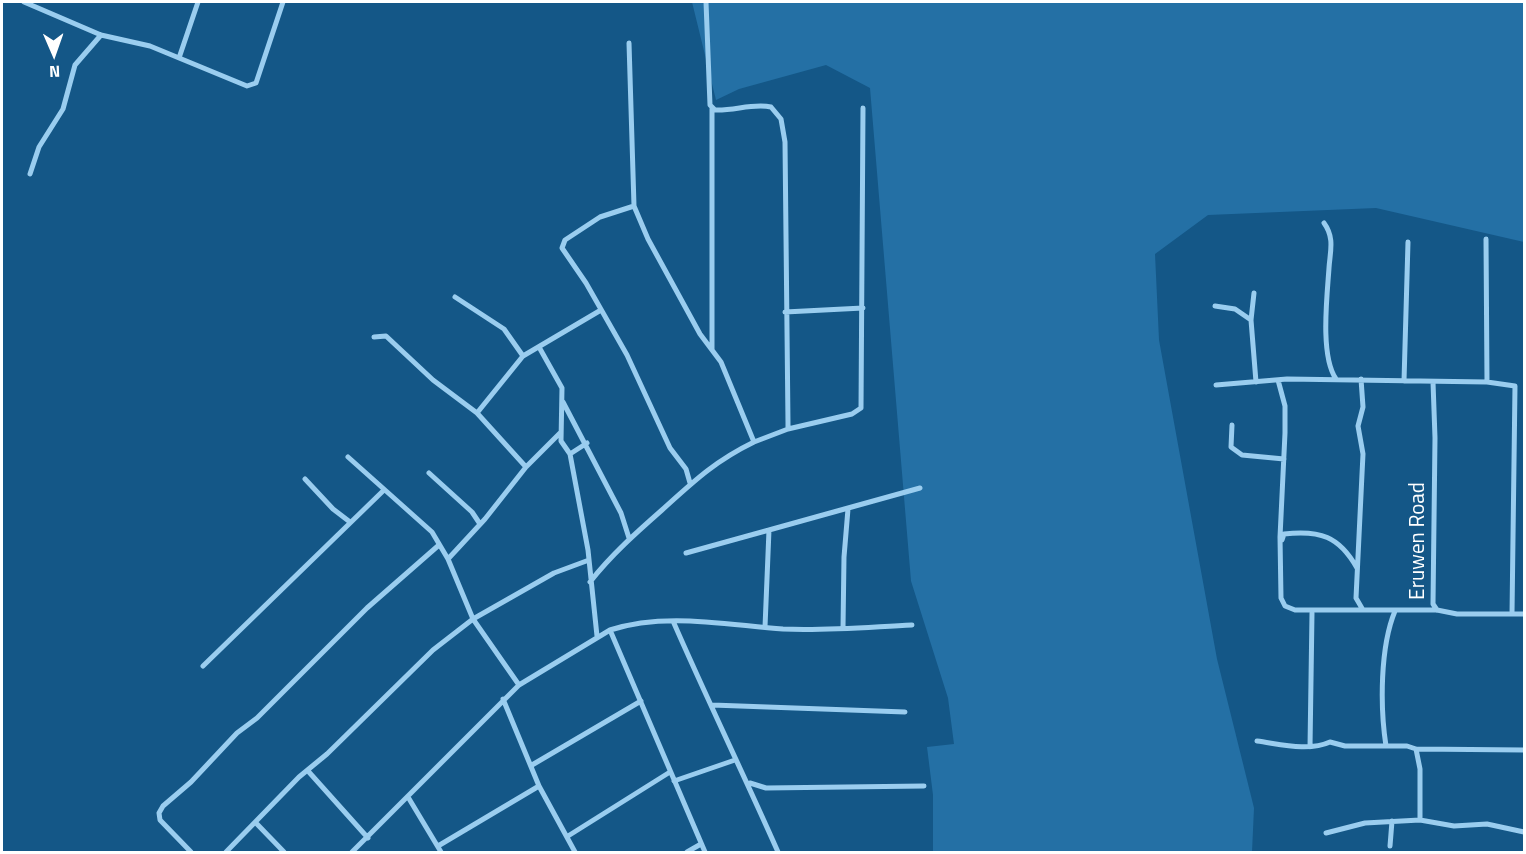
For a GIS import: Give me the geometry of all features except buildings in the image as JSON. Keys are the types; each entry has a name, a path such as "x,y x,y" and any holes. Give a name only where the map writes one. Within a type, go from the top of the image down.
{"street":[{"path":"24,2 38,4 101,35 134,41 247,86 253,85 283,2"},
{"path":"179,58 198,2"},
{"path":"706,2 709,98 712,108 712,349"},
{"path":"30,174 39,147 63,109 75,65 101,35"},
{"path":"629,43 634,206 648,239 700,334 723,366 754,442"},
{"path":"712,108 722,111 766,106 775,109 781,119 787,206 785,312 788,429"},
{"path":"590,582 629,538 690,483 725,456 788,429 852,414 861,408 863,108"},
{"path":"634,206 600,217 562,244 564,252 586,283 627,355 670,447 686,469 690,483"},
{"path":"1324,224 1329,229 1332,246 1328,297 1329,366 1336,379"},
{"path":"1486,239 1486,382"},
{"path":"1404,381 1408,242"},
{"path":"1254,294 1251,320 1257,382"},
{"path":"455,297 504,329 523,356"},
{"path":"1215,306 1235,309 1251,320"},
{"path":"785,312 863,308"},
{"path":"477,413 523,356 601,310"},
{"path":"374,336 386,336 433,380 477,413 526,467"},
{"path":"539,348 562,388 561,441 570,454 589,560 597,636"},
{"path":"1216,385 1278,380 1336,379 1486,382 1515,386 1512,614"},
{"path":"1278,380 1285,406 1281,542 1281,598 1285,606 1295,610 1437,610"},
{"path":"1361,380 1362,407 1358,426 1362,474 1356,598 1363,610"},
{"name":"Eruwen Road","path":"1432,382 1435,438 1433,604 1437,610 1450,614 1524,614"},
{"path":"562,400 587,443 621,513 629,538"},
{"path":"1232,425 1231,446 1240,454 1284,459"},
{"path":"448,559 526,467 560,433"},
{"path":"570,454 587,443"},
{"path":"348,457 383,491 430,530 448,559 473,619 519,685"},
{"path":"429,473 469,508 480,524"},
{"path":"305,479 333,509 350,522"},
{"path":"686,553 920,488"},
{"path":"204,666 383,491"},
{"path":"843,628 842,590 848,508"},
{"path":"765,627 769,530"},
{"path":"1281,542 1284,534 1306,533 1327,536 1343,547 1357,568"},
{"path":"191,852 160,820 159,813 162,806 191,782 237,733 257,718 367,608 439,545"},
{"path":"226,852 433,650 473,619 554,573 589,560"},
{"path":"1386,746 1382,707 1385,638 1395,611"},
{"path":"1310,747 1309,653 1312,613"},
{"path":"352,852 519,685 610,630 622,626 673,621 765,627 843,628 912,625"},
{"path":"673,621 778,852"},
{"path":"610,630 705,852"},
{"path":"503,699 539,786 575,852"},
{"path":"532,765 641,701"},
{"path":"712,705 905,712"},
{"path":"1257,741 1310,747 1330,742 1345,746 1416,749 1524,750"},
{"path":"1416,749 1420,769 1420,820"},
{"path":"674,781 735,760"},
{"path":"308,771 368,838"},
{"path":"568,836 670,772"},
{"path":"748,782 754,786 766,788 924,786"},
{"path":"408,797 439,849 539,786"},
{"path":"1326,833 1365,823 1420,820 1454,826 1487,824 1524,832"},
{"path":"1390,846 1392,821"},
{"path":"256,823 284,852"},
{"path":"687,852 701,844"}],"shaded area":[{"path":"692,2 1524,2 1524,242 1376,208 1208,215 1155,254 1159,340 1217,659 1254,808 1252,852 933,852 933,795 927,747 954,744 948,698 911,581 870,88 826,65 739,89 716,100"}]}
